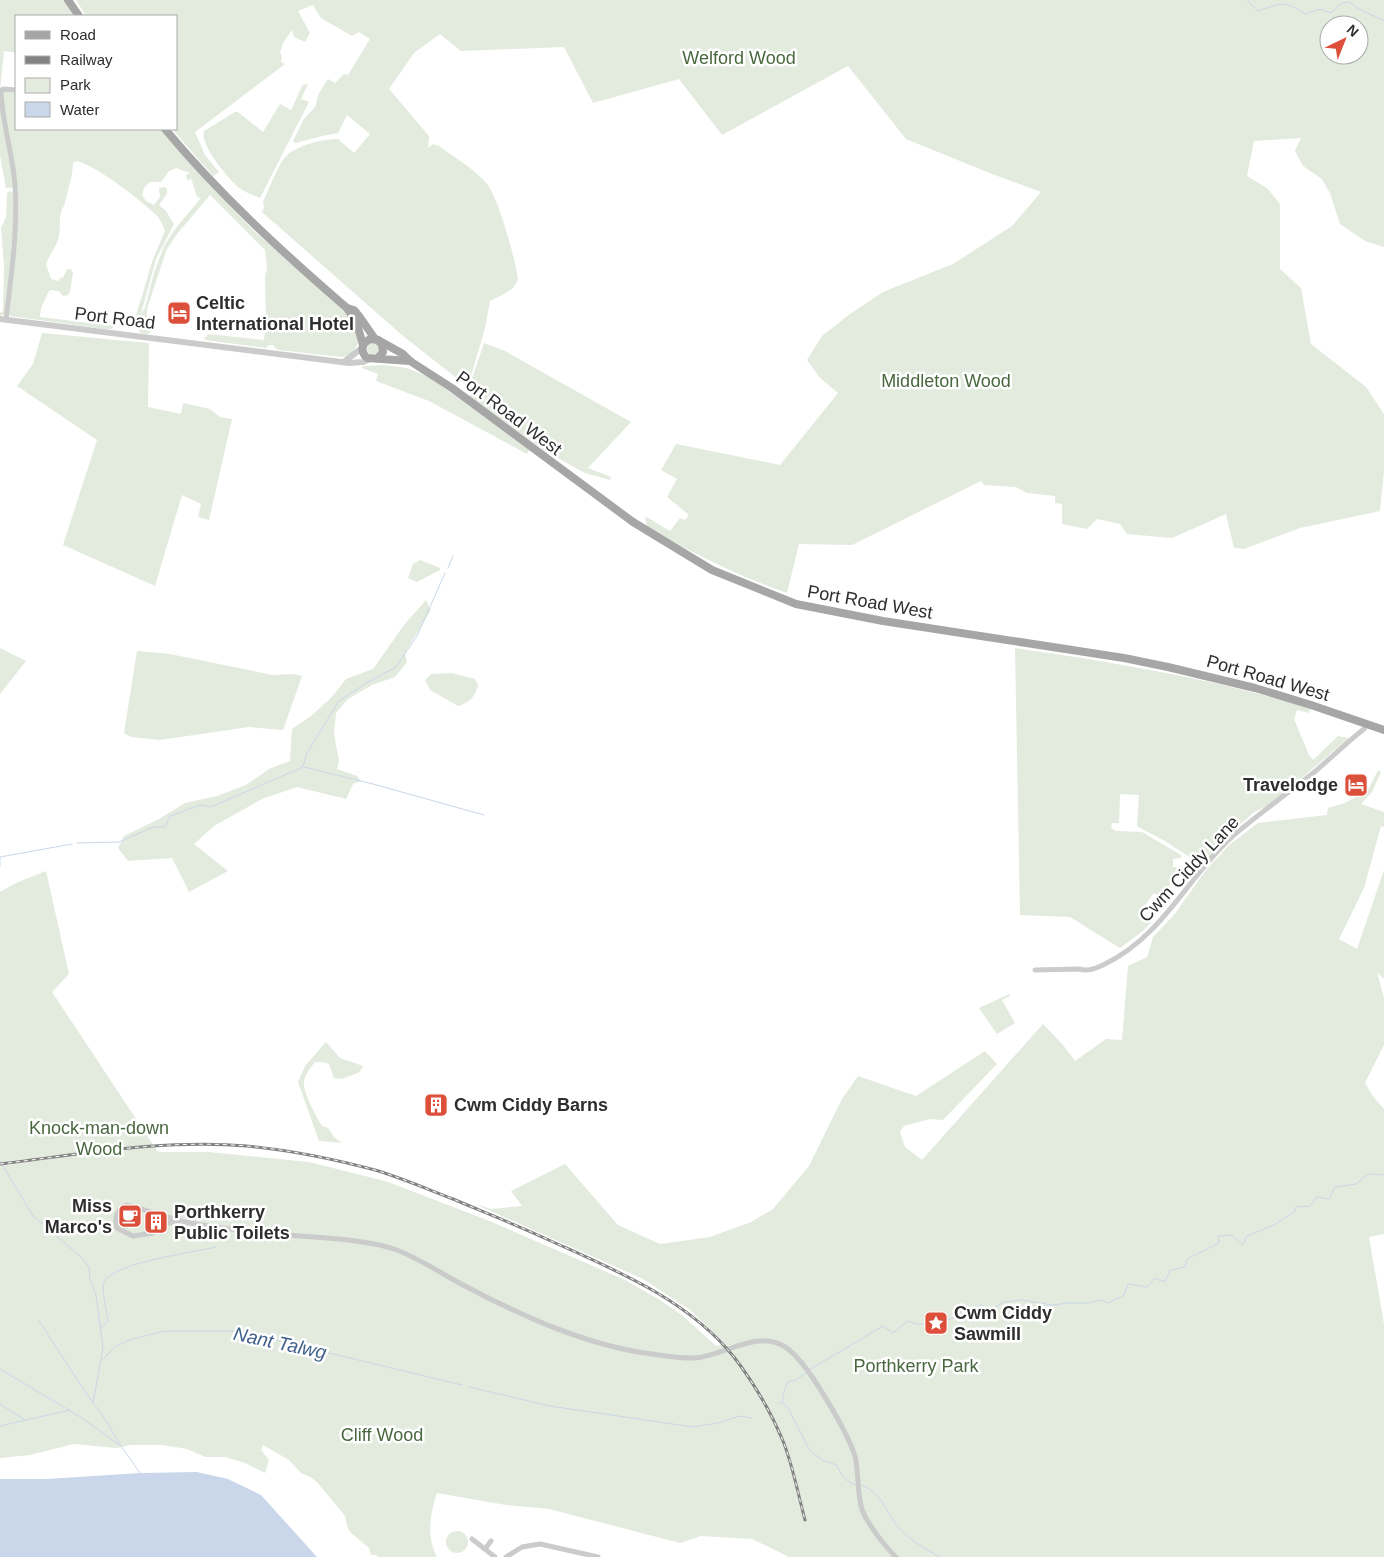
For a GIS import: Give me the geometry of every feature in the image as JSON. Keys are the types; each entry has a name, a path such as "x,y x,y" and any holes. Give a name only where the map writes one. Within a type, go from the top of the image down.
{"main road":[{"path":"68,0 78,15"},
{"path":"165,130 251,222 347,308 357,324 363,354 374,359 383,352 382,345 354,310 347,308"},
{"path":"362,347 370,339 377,340"},
{"name":"Port Road West","path":"377,340 402,354 452,388 632,522 712,570 796,604 892,622 1168,666 1255,688 1384,730"},
{"name":"Port Road West","path":"374,359 410,361"}],"street":[{"path":"3,319 16,210 13,166 1,92 3,89 15,90"},
{"name":"Port Road","path":"3,319 354,363 374,359"},
{"path":"345,361 362,347"},
{"name":"Cwm Ciddy Lane","path":"1035,970 1092,970 1131,949 1153,930 1233,836 1334,755 1368,724"},
{"path":"180,1220 166,1224 153,1233 133,1236 117,1228 115,1220 121,1207 127,1205 180,1220 246,1231 348,1241 394,1249 466,1287 538,1321 615,1348 696,1358 765,1340 785,1346 810,1374 854,1452 862,1511 896,1557"},
{"path":"472,1538 495,1557"},
{"path":"486,1549 491,1541"},
{"path":"506,1557 529,1544 540,1544 571,1554 598,1557"}],"green space":[{"path":"0,0 65,0 74,15 15,15 15,53 4,51 0,91"},
{"path":"76,0 1384,0 1384,247 1365,241 1340,224 1330,193 1322,179 1303,166 1295,151 1301,138 1254,141 1247,176 1267,188 1280,204 1280,269 1301,288 1311,344 1366,387 1384,414 1384,472 1380,511 1300,528 1244,549 1234,548 1226,514 1172,538 1127,534 1120,524 1097,519 1087,529 1062,524 1062,504 1055,503 1055,496 1027,493 1016,487 984,485 981,481 852,545 799,544 787,593 716,563 647,527 645,516 670,531 680,518 685,520 689,515 667,497 677,479 661,470 676,444 780,465 838,393 820,378 807,360 822,336 883,292 953,264 1012,226 1041,192 906,139 848,66 722,135 679,79 593,103 564,47 461,51 440,34 414,53 389,89 429,136 428,148 433,144 439,146 471,169 487,184 501,215 514,258 518,279 510,290 490,301 485,328 468,387 403,336 262,212 264,208 263,202 277,171 283,160 291,152 311,143 338,139 354,153 370,134 347,115 338,133 296,143 293,141 304,119 315,107 319,93 328,79 335,83 344,74 348,75 370,39 359,32 352,36 321,18 313,5 298,11 310,33 305,42 294,37 292,30 283,43 280,53 282,55 281,62 285,64 195,132 205,155 219,172 213,176 173,130 178,130 178,15 85,15"},
{"path":"308,84 301,99 309,102 260,198 238,187 210,152 204,137 204,131 238,112 263,132 280,104 291,110 302,86"},
{"path":"2,91 15,91 15,130 162,130 200,174 255,232 344,308 355,325 360,338 358,345 351,353 341,357 279,350 273,345 269,345 266,348 205,340 204,337 207,337 209,334 264,340 266,324 265,277 267,268 265,250 210,195 177,234 166,251 147,309 145,329 152,330 148,334 140,333 138,326 134,322 153,259 165,231 158,217 131,194 106,176 84,163 76,161 73,163 72,174 61,212 58,240 46,265 51,279 58,281 61,277 63,278 67,269 71,269 73,273 70,292 68,295 63,296 59,291 49,291 41,308 40,317 114,326 112,329 105,329 10,316 8,311 14,268 17,196 13,160 1,97 12,167 13,188 6,188 0,156 0,93","holes":["176,168 190,173 186,175 189,181 191,178 197,197 201,198 175,229 164,246 154,273 145,308 141,314 156,259 174,224 166,211 159,205 167,194 167,189 165,187 159,188 160,197 154,205 146,201 142,195 144,188 150,182 161,182 169,171"]},
{"path":"10,191 13,193 14,222 5,314 0,316 0,312 3,312 4,267 1,228 6,217 7,193"},
{"path":"42,333 149,343 148,407 181,414 183,403 210,409 220,417 232,419 209,520 198,517 201,504 182,495 155,586 63,545 97,440 17,386 33,364"},
{"path":"371,343 375,343 379,349 375,355 371,355 367,351 367,347"},
{"path":"484,343 505,351 631,422 588,468 611,477 610,480 585,473 545,451 469,397 471,392 468,390"},
{"path":"384,365 407,368 431,378 529,450 527,454 429,401 376,381 378,374 362,368 363,366"},
{"path":"420,560 440,568 440,570 417,582 408,578 413,564"},
{"path":"426,600 431,610 405,653 407,662 395,677 372,685 348,699 336,713 334,734 339,761 337,769 357,776 361,781 353,784 346,799 297,787 262,799 214,826 194,844 228,871 189,892 172,858 128,861 118,848 124,836 159,819 185,803 217,796 246,785 269,769 290,761 292,729 311,716 331,698 346,679 373,669 404,625"},
{"path":"0,648 26,661 0,694"},
{"path":"1015,648 1164,672 1237,688 1310,708 1309,713 1297,710 1294,719 1309,755 1313,760 1338,736 1349,738 1273,802 1253,813 1229,835 1203,866 1200,864 1196,865 1194,860 1137,826 1139,795 1120,794 1119,823 1112,823 1111,828 1116,831 1142,832 1181,855 1181,858 1173,859 1173,867 1191,868 1170,881 1171,884 1158,896 1154,893 1137,916 1156,917 1143,931 1120,948 1070,917 1020,915"},
{"path":"137,651 170,654 273,675 293,674 302,676 283,730 249,727 160,740 131,737 124,733"},
{"path":"452,673 475,679 478,685 471,699 458,706 430,690 425,680 431,674"},
{"name":"Porthkerry Park","path":"1378,770 1381,772 1372,792 1361,804 1384,812 1384,827 1381,826 1364,888 1339,939 1357,949 1384,870 1384,979 1377,972 1384,998 1384,1045 1365,1083 1384,1109 1384,1234 1369,1237 1384,1324 1384,1557 789,1557 752,1539 701,1536 680,1543 549,1509 506,1505 437,1493 432,1509 430,1533 431,1542 437,1557 378,1557 371,1555 369,1548 350,1532 345,1516 317,1482 301,1473 289,1460 263,1445 261,1450 269,1460 265,1473 245,1463 225,1457 205,1457 187,1449 162,1445 131,1445 116,1448 74,1444 30,1455 0,1458 0,892 16,883 46,871 69,974 52,992 158,1152 209,1152 309,1162 385,1181 492,1222 625,1280 682,1315 716,1346 725,1344 690,1310 643,1279 475,1204 491,1209 522,1206 511,1191 565,1164 618,1225 660,1244 710,1237 751,1222 773,1209 809,1166 842,1099 858,1076 916,1096 985,1051 997,1064 943,1120 930,1119 904,1126 900,1132 905,1147 922,1160 1043,1024 1075,1061 1106,1039 1122,1040 1128,966 1147,957 1153,937 1174,915 1206,870 1229,845 1258,823 1327,815 1328,808 1345,803 1368,790"},
{"path":"1009,994 1010,996 1002,1000 1015,1023 997,1034 979,1008"},
{"path":"326,1042 340,1058 363,1066 360,1072 342,1079 334,1078 329,1064 315,1062 305,1078 306,1094 322,1126 328,1128 334,1137 342,1143 319,1141 298,1082 305,1066"},
{"path":"457,1531 465,1534 468,1542 465,1550 457,1553 449,1550 446,1542 449,1534"}],"water":[{"path":"197,1472 228,1479 261,1495 317,1557 0,1557 0,1479 47,1479 140,1473"}],"waterway":[{"path":"1247,0 1258,11 1283,4 1292,6 1305,14 1320,9 1331,13 1342,3 1349,2 1384,21"},
{"path":"448,568 453,556"},
{"path":"77,843 119,842 153,827 165,827 170,816 201,805 211,807 303,767 307,753 339,701 396,667 417,636 445,573"},
{"path":"304,767 484,815"},
{"path":"0,866 0,857 72,844"},
{"path":"0,1161 33,1216 82,1258 89,1267 90,1279 96,1295 103,1348 93,1403 140,1473"},
{"name":"Nant Talwg","path":"809,1370 883,1326 893,1333 908,1321 924,1325 936,1324 954,1317 958,1313 981,1305 992,1310 1003,1302 1022,1300 1053,1305 1088,1303 1100,1300 1108,1303 1124,1295 1128,1284 1147,1287 1155,1278 1165,1282 1170,1270 1185,1267 1187,1259 1219,1243 1218,1236 1232,1235 1243,1245 1247,1236 1274,1225 1295,1211 1296,1207 1310,1206 1317,1197 1329,1199 1335,1187 1356,1184 1369,1174 1384,1175"},
{"path":"100,1328 108,1321 103,1285 110,1275 122,1269 155,1259 216,1247"},
{"path":"39,1321 92,1402"},
{"name":"Nant Talwg","path":"102,1360 115,1347 129,1340 164,1331 238,1331 462,1385"},
{"path":"0,1369 82,1418 119,1445"},
{"name":"Nant Talwg","path":"779,1404 782,1402 788,1382 796,1380 806,1373"},
{"name":"Nant Talwg","path":"469,1387 550,1406 693,1427 718,1423 739,1416 752,1418"},
{"path":"783,1403 788,1408 810,1451 824,1461 837,1465 844,1477 856,1485"},
{"path":"0,1404 25,1420"},
{"path":"0,1426 70,1410"},
{"path":"860,1485 874,1492 905,1534 939,1557"}],"railway":[{"path":"0,1164 92,1152 185,1144 247,1146 296,1152 385,1173 527,1230 650,1288 695,1319 715,1337 734,1357 761,1397 773,1419 790,1460 805,1520"}],"place":[{"name":"Celtic International Hotel","path":"179,313"},
{"name":"Travelodge","path":"1356,785"},
{"name":"Cwm Ciddy Barns","path":"436,1105"},
{"name":"Miss Marco's","path":"130,1216"},
{"name":"Porthkerry Public Toilets","path":"156,1222"},
{"name":"Cwm Ciddy Sawmill","path":"936,1323"}],"park label":[{"name":"Welford Wood","path":"739,58"},
{"name":"Middleton Wood","path":"946,381"},
{"name":"Knock-man-down Wood","path":"99,1138"},
{"name":"Cliff Wood","path":"382,1435"}]}
